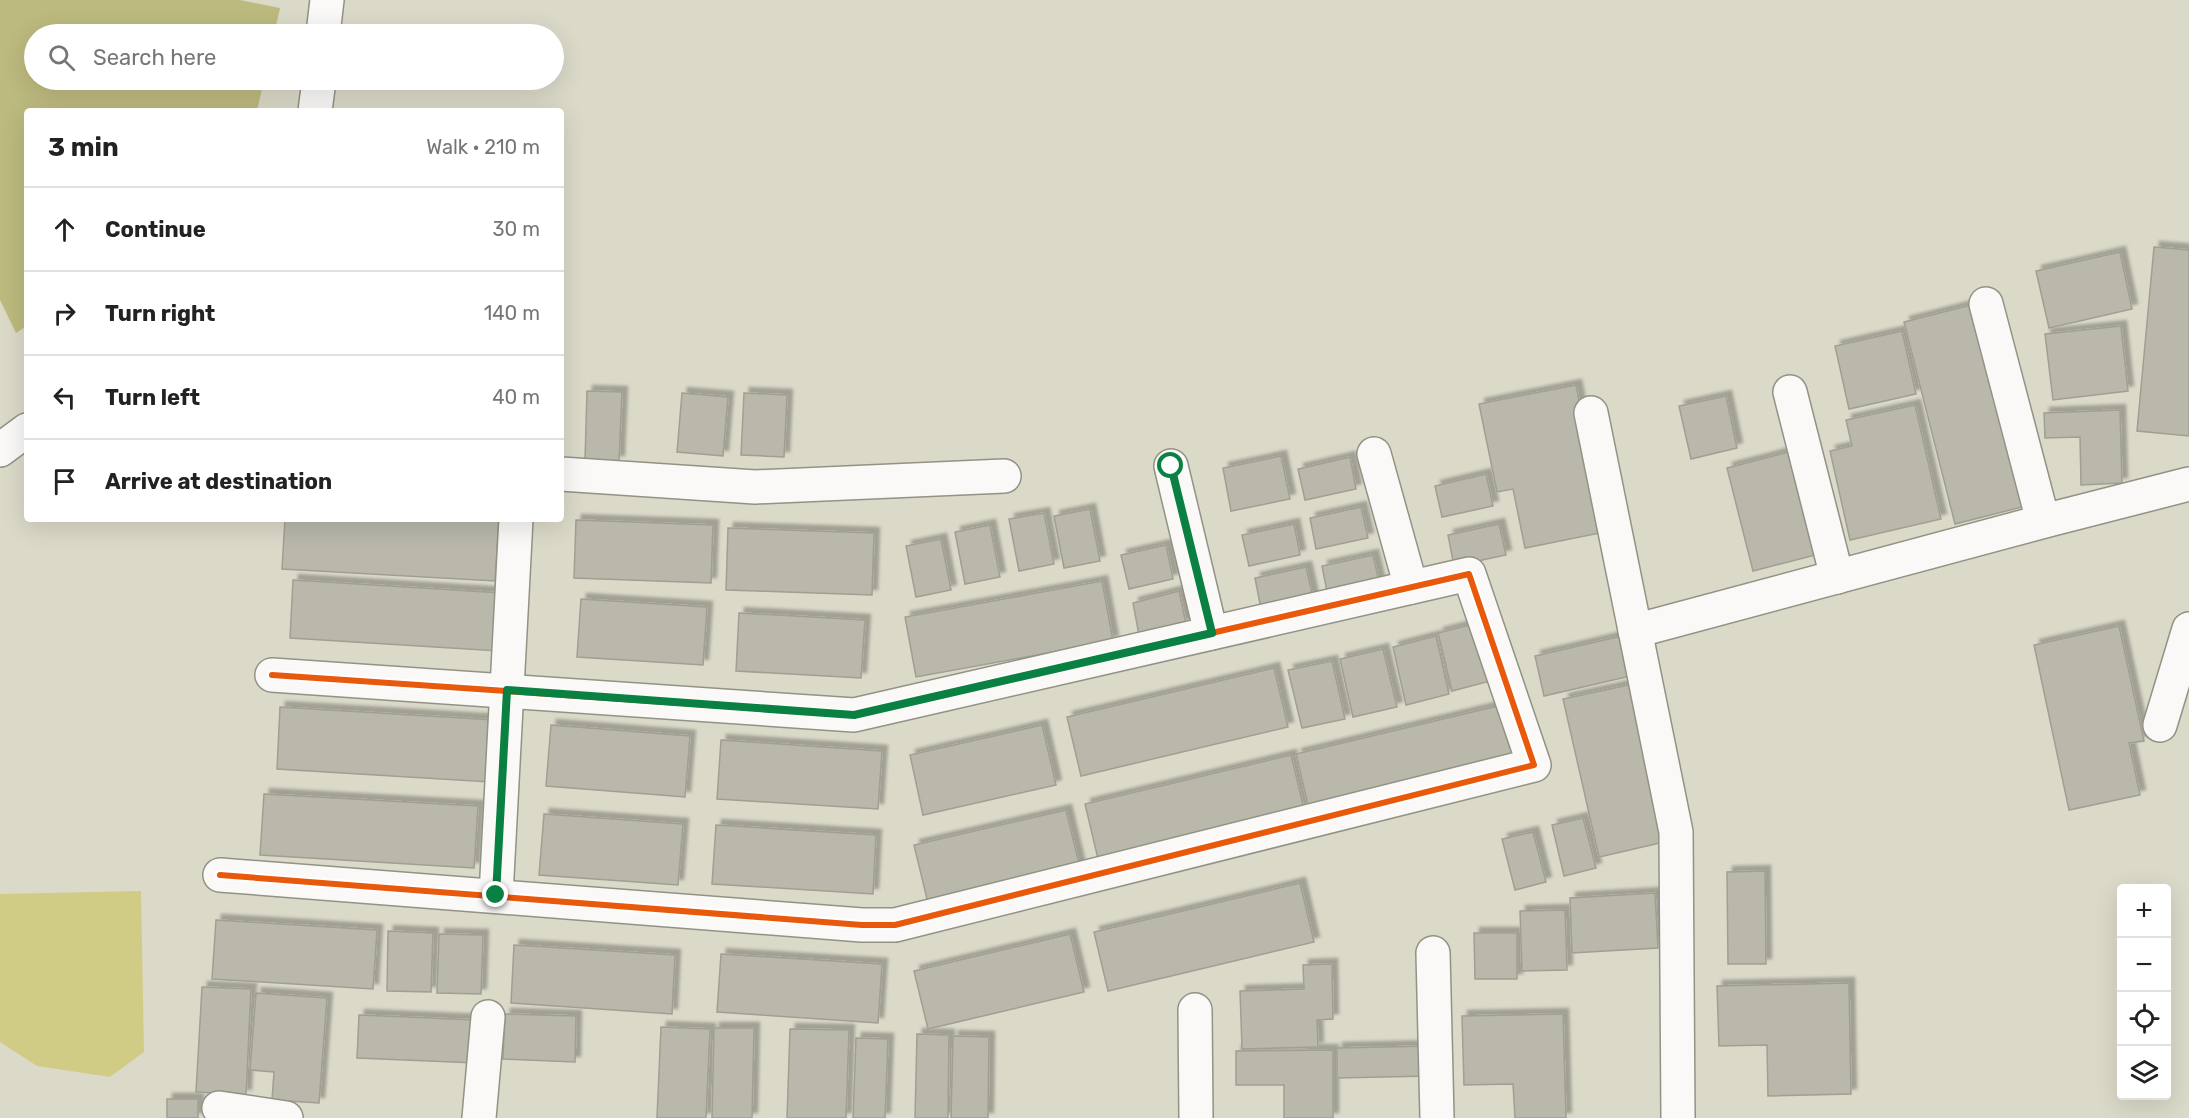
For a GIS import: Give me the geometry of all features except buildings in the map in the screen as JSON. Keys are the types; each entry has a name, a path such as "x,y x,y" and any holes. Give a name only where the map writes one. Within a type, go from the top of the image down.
{"street":[{"path":"324,24 327,0"},
{"path":"315,108 318,90"},
{"path":"1986,304 2043,521"},
{"path":"1790,392 1837,577"},
{"path":"1591,413 1676,832 1678,1118"},
{"path":"0,450 24,432"},
{"path":"1374,454 1411,587"},
{"path":"1171,466 1212,633"},
{"path":"564,474 755,487 1004,476"},
{"path":"1635,631 2189,484"},
{"path":"496,895 516,522"},
{"path":"220,874 862,925 895,925 1534,765 1469,574 854,715 272,675"},
{"path":"2160,725 2189,629"},
{"path":"1433,953 1437,1118"},
{"path":"1195,1010 1196,1118"},
{"path":"479,1118 488,1017"},
{"path":"219,1108 286,1118"}],"shaded area":[{"path":"0,0 240,0 280,8 276,24 24,24 24,90 262,90 258,108 24,108 24,328 16,333 0,300"},
{"path":"141,891 144,1052 110,1077 37,1066 0,1042 0,894"}],"cycle path":[{"path":"220,875 862,925 895,925 1534,765 1469,574 854,715 272,675"}],"route":[{"path":"496,895 507,690 854,715 1212,633 1171,466"}]}
